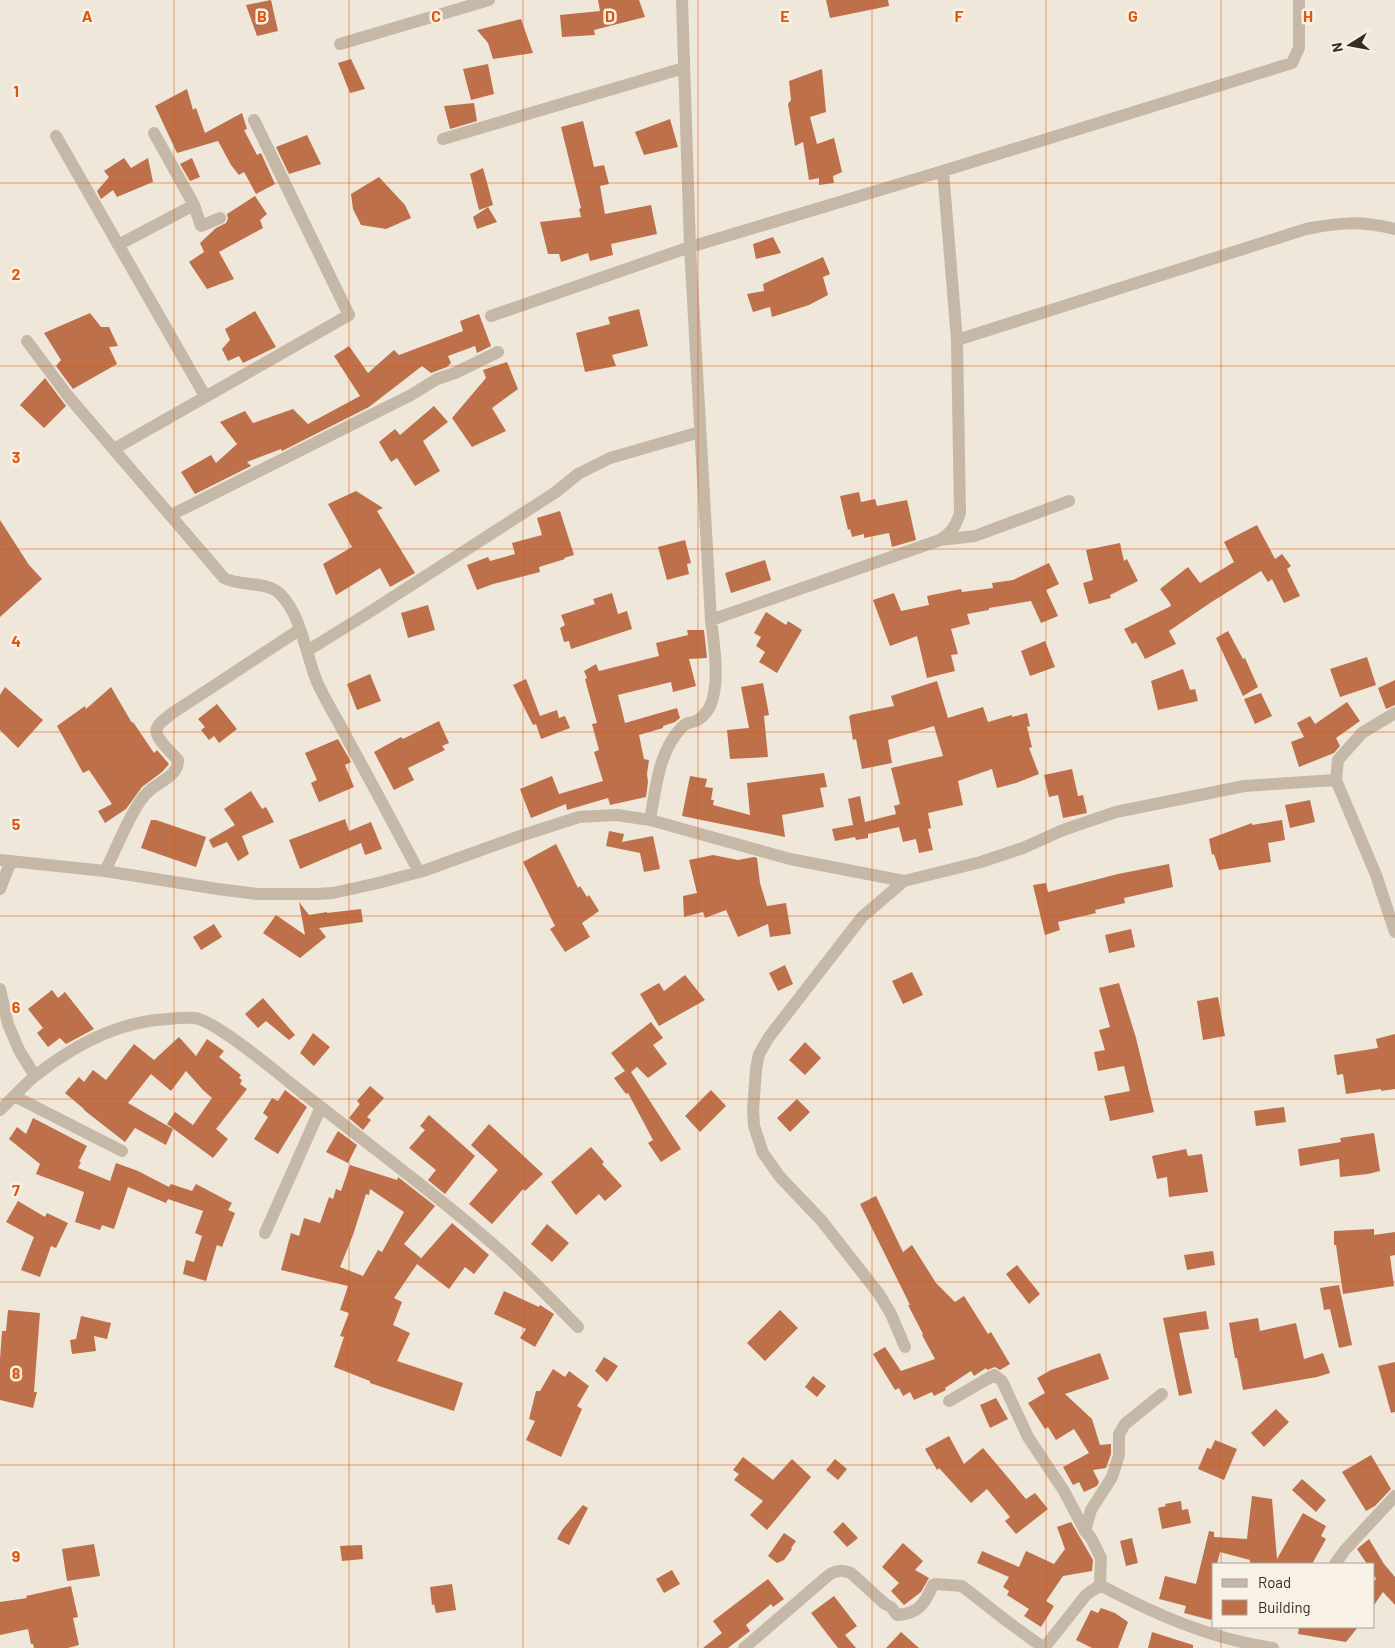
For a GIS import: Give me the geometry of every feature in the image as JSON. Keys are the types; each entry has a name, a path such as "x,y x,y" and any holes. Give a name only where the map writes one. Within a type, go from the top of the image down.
{"street":[{"path":"340,44 489,0"},
{"path":"650,820 657,782 668,745 684,724 698,721 710,707 715,690 690,246 682,0"},
{"path":"491,316 690,246 943,171 1292,63 1299,48 1299,0"},
{"path":"443,139 684,68"},
{"path":"114,449 349,314 254,120"},
{"path":"154,133 194,205 201,226 220,218"},
{"path":"56,136 205,396"},
{"path":"940,540 953,530 960,513 957,340 943,171"},
{"path":"118,245 194,205"},
{"path":"199,220 210,234"},
{"path":"957,340 1306,229 1352,223 1371,224 1395,230"},
{"path":"27,341 68,396 224,578 232,582 263,586 275,590 290,606 317,682 419,872"},
{"path":"171,515 411,395 438,379 498,352"},
{"path":"306,651 556,492 578,474 610,458 700,432"},
{"path":"711,620 940,540 974,536 1069,501"},
{"path":"105,871 138,803 147,792 176,771 178,760 157,736 156,730 158,726 171,714 299,630"},
{"path":"1395,713 1362,733 1350,746 1338,760 1336,780 1376,875 1395,932"},
{"path":"0,889 6,860 105,871 257,894 333,893 419,872 579,817 617,815 650,820 790,858 904,881 981,862 1023,848 1063,830 1116,812 1244,786 1336,780"},
{"path":"904,881 862,917 769,1037 760,1054 756,1069 753,1110 754,1126 763,1153 780,1177 822,1220 879,1294 891,1314 905,1347"},
{"path":"0,989 8,1024 19,1050 35,1076"},
{"path":"0,1110 35,1076 89,1041 112,1030 154,1019 201,1019 253,1054 481,1234 526,1274 578,1327"},
{"path":"14,1096 122,1150"},
{"path":"265,1233 322,1107"},
{"path":"948,1401 994,1375 999,1378 1008,1392 1028,1437 1064,1491 1101,1558 1100,1585"},
{"path":"1085,1531 1091,1510 1112,1477 1119,1456 1119,1434 1124,1424 1162,1394"},
{"path":"1335,1563 1395,1496"},
{"path":"744,1648 830,1574 837,1571 844,1570 851,1573 885,1604 891,1607 897,1616 908,1615 925,1603 936,1584 962,1586 1044,1648 1086,1595 1100,1585"},
{"path":"1100,1585 1139,1606 1228,1644 1272,1648"}],"building":[{"path":"271,0 278,31 257,36 246,5"},
{"path":"598,0 639,0 645,17 594,30 595,35 562,37 560,15 600,11"},
{"path":"826,0 888,0 889,6 830,18"},
{"path":"521,19 533,53 493,59 488,43 477,30"},
{"path":"351,59 365,89 350,93 338,63"},
{"path":"488,64 494,94 471,100 463,69"},
{"path":"822,69 826,112 810,117 817,144 834,138 842,172 833,176 834,183 819,185 819,178 809,180 803,142 795,146 788,104 791,100 789,81"},
{"path":"187,89 193,110 196,108 205,133 242,113 247,129 244,130 257,155 261,153 275,184 256,194 244,172 239,175 231,165 218,141 177,153 155,106"},
{"path":"474,103 477,121 450,129 444,106"},
{"path":"670,119 678,147 644,155 635,132"},
{"path":"583,121 594,167 604,165 609,184 600,186 605,214 651,205 657,234 611,244 613,255 590,261 588,253 561,262 559,254 548,254 540,222 581,217 579,209 581,208 561,127"},
{"path":"307,135 321,164 289,174 276,147"},
{"path":"124,158 131,168 148,158 153,182 117,197 113,190 101,199 97,191 109,177 104,171"},
{"path":"192,158 200,177 190,181 180,164"},
{"path":"483,168 493,205 479,210 470,174"},
{"path":"379,177 405,205 411,218 386,229 361,225 353,209 351,194"},
{"path":"255,196 267,214 260,220 263,228 219,252 234,279 207,289 189,262 204,252 200,243 216,228 226,223 228,219 227,214"},
{"path":"488,207 497,222 477,229 473,217"},
{"path":"773,237 781,253 756,259 753,244"},
{"path":"823,257 830,274 823,277 828,295 809,305 772,317 770,307 753,312 747,294 764,291 763,284"},
{"path":"639,309 648,346 612,355 616,366 585,372 576,333 610,324 608,317"},
{"path":"255,311 276,347 243,363 239,356 228,361 222,349 230,340 225,329"},
{"path":"90,313 101,327 109,327 118,346 109,347 117,364 73,389 56,366 61,360 44,333"},
{"path":"479,314 491,346 477,353 475,346 448,356 451,363 447,367 431,373 422,366 369,407 282,451 281,449 247,462 251,466 195,494 181,472 211,455 216,463 237,444 220,422 245,411 253,423 293,409 308,424 360,396 334,356 349,346 368,373 394,350 399,355 463,331 460,321"},
{"path":"507,362 518,389 492,408 506,431 472,447 452,418 486,378 483,370"},
{"path":"45,378 66,406 44,428 20,405"},
{"path":"434,406 448,422 423,441 440,471 415,486 397,458 391,462 379,442 395,429 400,435"},
{"path":"356,491 383,508 377,511 415,573 390,587 380,568 336,595 323,564 352,547 328,504"},
{"path":"859,492 861,502 875,499 877,506 907,500 916,540 892,547 889,533 864,538 864,534 852,537 850,529 848,530 840,496"},
{"path":"560,511 574,555 539,567 540,572 477,590 467,565 488,557 490,561 515,554 512,543 542,535 537,518"},
{"path":"0,520 29,565 42,579 0,617"},
{"path":"1257,525 1275,559 1282,554 1291,566 1287,569 1300,596 1284,603 1272,579 1268,582 1261,571 1169,631 1176,644 1145,659 1136,642 1132,644 1124,629 1171,606 1160,589 1188,567 1200,583 1234,562 1224,542"},
{"path":"685,540 691,563 687,564 689,574 667,580 658,547"},
{"path":"1120,543 1124,561 1127,559 1138,581 1110,595 1111,598 1089,604 1083,583 1093,580 1086,550"},
{"path":"765,560 771,580 731,593 725,573"},
{"path":"1049,563 1059,584 1046,590 1058,616 1041,623 1031,601 989,608 989,610 967,614 970,624 951,629 958,654 951,655 955,671 927,678 917,636 890,646 873,600 894,593 901,611 929,605 927,596 961,589 962,592 993,588 992,583 1013,580"},
{"path":"612,593 618,614 627,611 632,629 571,649 569,641 564,642 560,628 565,625 561,615 595,604 593,599"},
{"path":"428,605 435,630 408,638 401,613"},
{"path":"766,612 786,625 788,621 802,630 777,673 759,662 765,652 756,646 761,637 754,633"},
{"path":"687,630 704,630 707,658 689,659 696,686 673,692 671,682 618,695 625,723 677,708 680,718 663,726 663,728 639,735 644,759 649,760 646,797 610,805 608,798 567,810 566,804 531,818 520,789 552,776 559,794 603,781 594,752 599,750 592,724 597,723 584,671 596,664 599,671 659,656 656,643 688,635"},
{"path":"1228,631 1243,659 1245,658 1258,687 1243,696 1216,638"},
{"path":"1045,641 1055,667 1030,676 1021,651"},
{"path":"1367,657 1376,685 1340,697 1330,669"},
{"path":"1183,669 1190,690 1195,689 1198,701 1158,710 1151,681"},
{"path":"370,674 381,701 357,710 347,684"},
{"path":"526,679 540,716 557,710 559,718 565,716 570,728 541,739 536,724 533,725 513,685"},
{"path":"1395,680 1395,705 1386,709 1378,688"},
{"path":"937,681 948,718 983,707 988,722 1027,713 1030,726 1027,727 1032,747 1029,748 1039,774 997,788 992,769 958,781 963,805 928,813 931,828 928,829 933,850 919,853 916,839 903,842 899,827 868,834 868,838 856,840 855,837 835,841 832,829 853,825 848,799 860,796 865,822 896,814 894,806 900,804 891,768 943,756 934,726 888,740 892,763 862,769 856,739 853,740 849,716 894,706 891,696"},
{"path":"763,683 769,715 764,716 768,757 730,759 727,730 749,728 741,687"},
{"path":"5,687 43,720 18,748 0,730 0,695"},
{"path":"111,687 132,723 154,753 157,750 169,764 162,772 142,787 126,809 105,823 98,811 112,804 89,770 83,773 57,726 85,706 86,709"},
{"path":"1261,693 1272,716 1255,724 1244,699"},
{"path":"1347,702 1360,721 1336,738 1340,746 1334,753 1299,767 1291,742 1304,737 1297,723 1310,716 1315,724"},
{"path":"217,704 237,729 219,743 214,736 209,740 201,730 205,727 198,719"},
{"path":"439,721 449,743 442,746 445,750 408,768 414,780 394,790 374,752 401,737 403,739"},
{"path":"338,739 351,762 345,765 354,787 319,802 311,783 317,780 305,753"},
{"path":"1072,769 1078,796 1083,795 1087,813 1063,818 1058,795 1049,797 1044,775"},
{"path":"824,773 827,787 820,788 824,807 782,815 785,837 682,816 690,776 707,779 705,787 713,788 711,800 714,800 713,805 750,815 747,783"},
{"path":"251,791 262,809 266,807 274,822 242,836 249,854 238,861 227,842 213,848 209,840 235,825 224,809"},
{"path":"1310,800 1315,822 1290,828 1285,805"},
{"path":"345,819 349,831 371,822 382,849 365,855 361,843 300,869 289,840"},
{"path":"151,820 206,837 196,867 141,848"},
{"path":"1282,820 1285,840 1268,843 1271,862 1219,870 1214,854 1212,855 1209,839 1252,823 1252,825"},
{"path":"609,831 624,834 622,842 653,836 660,869 644,872 640,853 606,846"},
{"path":"556,844 578,888 580,886 587,897 589,895 599,911 582,923 590,937 565,952 550,929 555,926 523,862"},
{"path":"713,855 738,860 757,858 760,883 767,906 786,903 791,934 770,937 768,924 738,937 726,910 705,918 703,912 684,917 683,896 697,893 689,860"},
{"path":"1169,864 1173,887 1124,898 1125,903 1095,910 1096,913 1058,922 1060,930 1045,935 1033,885 1046,883 1048,892 1118,874"},
{"path":"299,902 309,915 361,909 363,922 319,928 326,937 300,958 263,933 276,915 305,935"},
{"path":"214,924 222,937 201,950 193,937"},
{"path":"1131,929 1135,947 1109,953 1105,935"},
{"path":"785,965 793,984 778,991 769,973"},
{"path":"912,972 923,995 903,1004 892,981"},
{"path":"685,975 705,1000 659,1026 640,994 659,983 664,991"},
{"path":"1119,983 1136,1038 1154,1112 1110,1121 1104,1096 1130,1091 1124,1066 1098,1071 1094,1052 1105,1050 1099,1030 1110,1027 1099,988"},
{"path":"52,990 58,998 65,992 94,1029 66,1044 60,1038 48,1047 37,1033 43,1028 28,1009"},
{"path":"1218,997 1225,1036 1203,1040 1197,1001"},
{"path":"263,998 295,1035 289,1040 266,1021 258,1028 245,1014"},
{"path":"651,1022 663,1038 653,1045 667,1064 648,1078 637,1067 631,1072 681,1149 661,1162 648,1143 653,1140 628,1093 626,1094 614,1078 625,1071 611,1053"},
{"path":"313,1033 330,1047 314,1066 300,1053"},
{"path":"1395,1034 1395,1089 1346,1094 1343,1074 1337,1075 1334,1055 1378,1048 1376,1039"},
{"path":"179,1037 196,1056 207,1039 224,1051 219,1057 241,1075 239,1078 242,1080 240,1084 247,1089 216,1129 228,1139 213,1158 167,1124 175,1112 193,1125 212,1098 186,1071 171,1091 151,1074 128,1103 173,1129 166,1145 135,1128 125,1142 65,1093 79,1077 84,1082 93,1070 106,1080 134,1044 154,1060"},
{"path":"805,1042 821,1058 805,1075 789,1060"},
{"path":"370,1086 384,1098 367,1117 371,1120 363,1130 349,1118 360,1104 357,1101"},
{"path":"285,1090 307,1107 278,1154 254,1139 268,1117 263,1113 272,1098 278,1101"},
{"path":"711,1090 726,1106 700,1132 685,1116"},
{"path":"797,1099 810,1112 790,1132 777,1118"},
{"path":"1284,1107 1286,1122 1256,1126 1254,1111"},
{"path":"429,1115 475,1156 445,1194 428,1180 436,1170 409,1148 425,1130 420,1126"},
{"path":"33,1118 87,1146 78,1168 110,1181 116,1163 138,1171 169,1187 171,1184 192,1191 196,1184 232,1203 228,1210 235,1213 222,1247 217,1245 206,1281 183,1274 186,1260 194,1262 202,1236 195,1233 203,1211 168,1199 166,1203 128,1187 114,1229 102,1225 100,1230 75,1222 84,1192 36,1174 40,1164 9,1139 17,1127 26,1134"},
{"path":"489,1124 543,1174 525,1191 523,1189 492,1224 469,1204 498,1170 471,1145"},
{"path":"338,1131 357,1145 348,1163 326,1152"},
{"path":"1374,1133 1380,1171 1340,1177 1339,1159 1300,1166 1298,1149 1341,1142 1340,1138"},
{"path":"591,1147 604,1162 602,1164 622,1186 605,1201 599,1194 576,1215 551,1182"},
{"path":"1186,1149 1188,1156 1202,1154 1208,1192 1169,1197 1167,1177 1157,1179 1152,1156"},
{"path":"350,1165 397,1180 398,1177 435,1206 404,1244 421,1258 417,1263 452,1223 489,1255 474,1274 465,1267 449,1289 417,1264 394,1298 402,1302 393,1325 410,1333 397,1361 463,1383 454,1411 370,1383 370,1381 334,1367 344,1337 340,1336 349,1313 340,1310 348,1286 281,1270 291,1233 299,1236 304,1218 320,1223 329,1197 333,1199 336,1189 341,1191","holes":["370,1189 404,1212 382,1252 378,1250 363,1276 340,1267 353,1235 366,1194 369,1195"]},
{"path":"876,1196 903,1252 912,1245 936,1283 955,1302 964,1296 988,1334 991,1332 1010,1364 1000,1370 995,1367 987,1370 986,1368 974,1376 971,1371 945,1388 946,1390 934,1396 932,1392 914,1400 910,1392 903,1396 899,1388 895,1390 873,1354 885,1347 901,1371 935,1359 860,1204"},
{"path":"18,1201 45,1217 47,1213 68,1223 56,1248 51,1246 40,1277 21,1270 34,1237 6,1222"},
{"path":"547,1224 569,1243 552,1262 531,1244"},
{"path":"1374,1229 1374,1235 1395,1232 1395,1255 1390,1256 1394,1286 1343,1294 1336,1245 1334,1245 1334,1231"},
{"path":"1213,1251 1215,1265 1187,1270 1184,1255"},
{"path":"1017,1265 1040,1294 1029,1304 1006,1274"},
{"path":"1339,1285 1352,1345 1339,1348 1330,1309 1324,1310 1320,1288"},
{"path":"504,1291 539,1307 540,1305 554,1314 535,1347 520,1338 526,1329 494,1314"},
{"path":"8,1310 40,1313 34,1392 37,1392 33,1408 0,1400 2,1331 6,1331"},
{"path":"780,1310 798,1328 765,1361 747,1343"},
{"path":"1206,1311 1209,1329 1179,1333 1192,1393 1179,1396 1163,1318"},
{"path":"81,1316 111,1323 107,1339 94,1336 96,1351 72,1354 70,1340 76,1339"},
{"path":"1258,1318 1260,1331 1296,1323 1304,1359 1323,1353 1330,1373 1243,1390 1229,1323"},
{"path":"1100,1353 1109,1379 1065,1394 1092,1419 1100,1445 1111,1444 1111,1454 1106,1468 1093,1470 1099,1482 1097,1486 1084,1492 1079,1482 1073,1485 1063,1467 1089,1453 1074,1429 1056,1440 1048,1427 1045,1429 1028,1403 1045,1393 1037,1378 1051,1370"},
{"path":"604,1357 618,1366 607,1382 595,1371"},
{"path":"1395,1362 1395,1412 1391,1413 1378,1366"},
{"path":"553,1369 565,1377 569,1371 589,1386 577,1406 582,1409 561,1457 526,1440 535,1421 529,1419 536,1391 540,1391"},
{"path":"813,1376 826,1386 817,1397 805,1387"},
{"path":"996,1398 1008,1419 990,1428 980,1405"},
{"path":"1276,1409 1289,1422 1264,1447 1251,1433"},
{"path":"949,1436 964,1464 983,1448 1026,1499 1035,1493 1048,1509 1016,1534 1005,1521 1010,1517 987,1489 971,1503 939,1468 937,1470 925,1449"},
{"path":"1215,1440 1237,1449 1224,1480 1198,1469 1207,1448 1211,1449"},
{"path":"1371,1455 1391,1489 1375,1506 1366,1511 1342,1472"},
{"path":"743,1457 773,1480 792,1459 811,1477 767,1530 750,1515 763,1501 734,1480 739,1474 733,1470"},
{"path":"835,1459 847,1469 838,1480 826,1470"},
{"path":"1302,1479 1326,1500 1316,1512 1292,1490"},
{"path":"1252,1496 1272,1499 1277,1559 1303,1513 1326,1526 1321,1536 1326,1539 1313,1563 1250,1563 1250,1560 1220,1552 1217,1563 1212,1563 1211,1620 1184,1613 1186,1606 1159,1599 1165,1576 1196,1584 1209,1531 1214,1532 1214,1537 1247,1539"},
{"path":"1181,1501 1182,1510 1188,1509 1191,1523 1162,1529 1158,1508 1166,1506 1165,1504"},
{"path":"583,1505 588,1508 569,1545 557,1539 562,1530"},
{"path":"843,1522 858,1538 847,1547 833,1532"},
{"path":"1071,1522 1093,1560 1092,1571 1063,1576 1046,1601 1054,1606 1041,1627 1024,1616 1029,1609 1007,1595 1009,1591 1003,1587 1009,1577 977,1563 982,1551 1019,1567 1026,1551 1054,1564 1065,1549 1057,1527"},
{"path":"784,1533 796,1541 784,1560 777,1563 768,1556"},
{"path":"1132,1538 1138,1563 1126,1566 1120,1541"},
{"path":"1369,1539 1384,1564 1395,1577 1395,1605 1383,1592 1375,1604 1375,1563 1366,1563 1357,1549"},
{"path":"903,1543 923,1561 915,1570 929,1578 921,1592 904,1605 891,1591 899,1583 882,1567"},
{"path":"94,1544 100,1576 67,1581 62,1549"},
{"path":"362,1545 363,1559 342,1561 340,1546"},
{"path":"672,1570 680,1584 664,1593 656,1579"},
{"path":"768,1579 784,1599 773,1607 771,1604 746,1625 750,1631 728,1648 703,1648 722,1633 713,1621"},
{"path":"452,1584 456,1610 436,1613 434,1604 432,1605 430,1587"},
{"path":"71,1586 78,1617 73,1618 79,1645 68,1648 34,1648 33,1644 31,1644 28,1629 0,1635 0,1602 27,1598 26,1596"},
{"path":"834,1596 857,1626 845,1635 856,1648 838,1648 811,1613"},
{"path":"1101,1608 1115,1613 1128,1622 1118,1648 1092,1648 1076,1640 1091,1610 1098,1613"},
{"path":"1299,1628 1357,1628 1346,1642 1298,1634"},
{"path":"901,1632 919,1648 886,1648"},
{"path":"1152,1632 1193,1645 1193,1648 1148,1648"}]}
